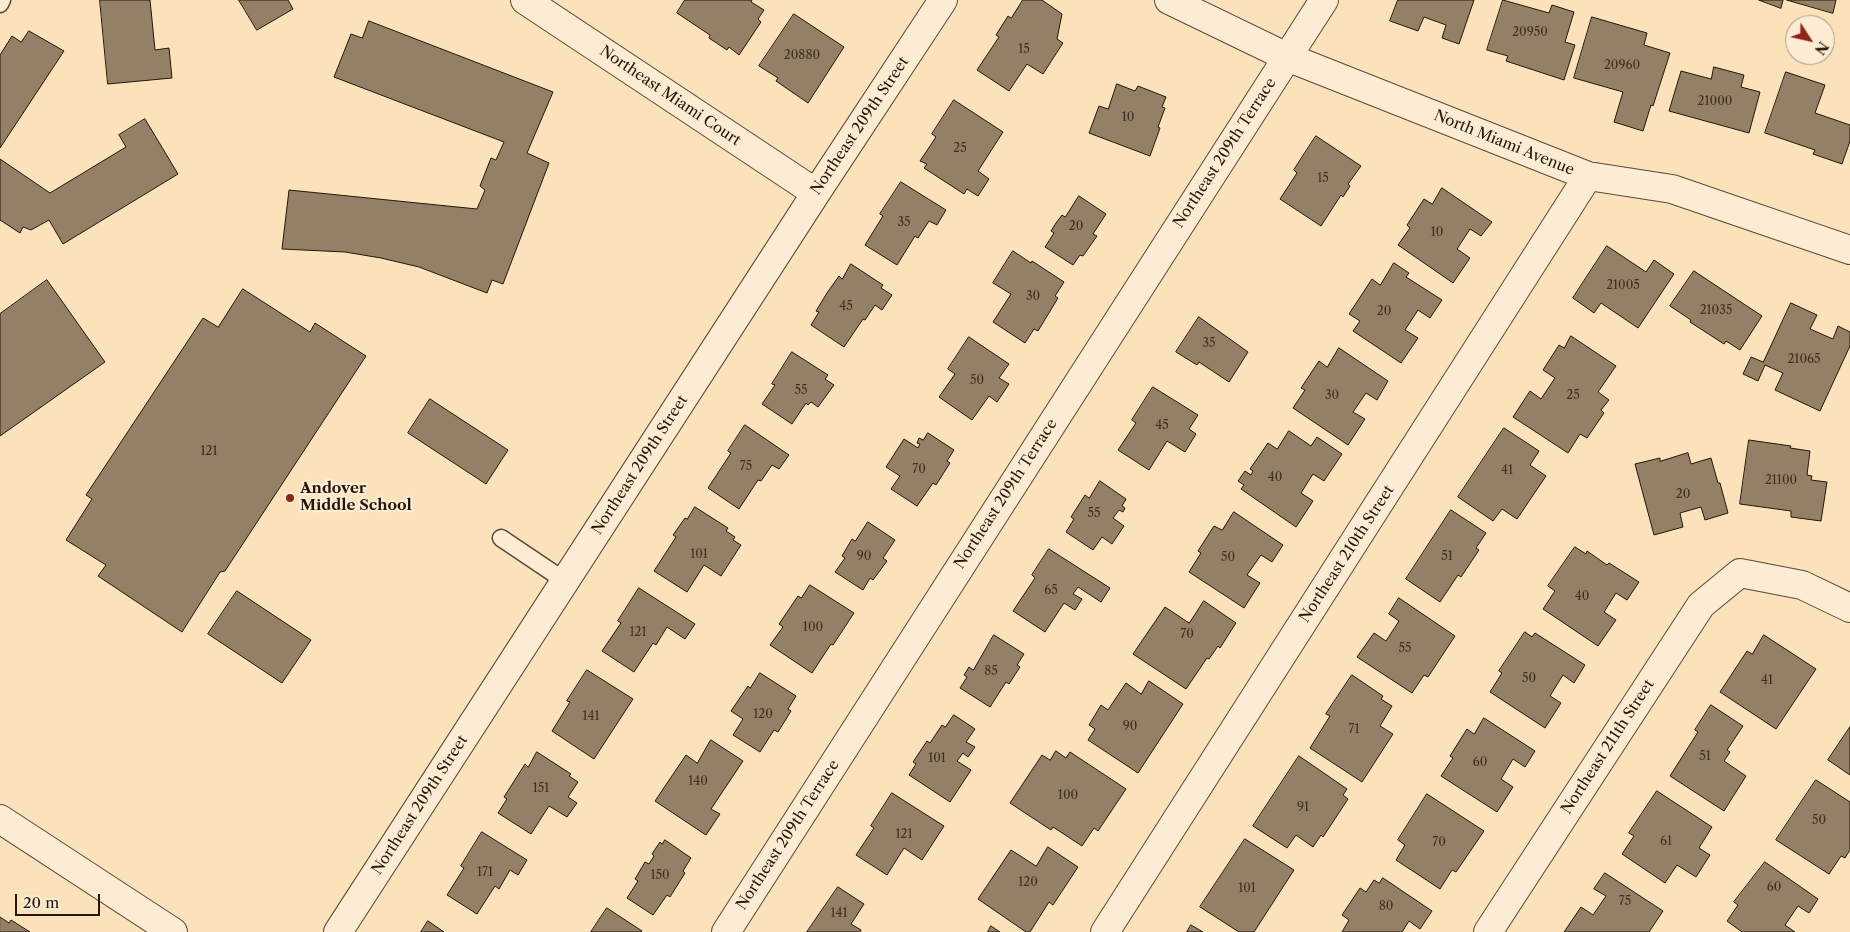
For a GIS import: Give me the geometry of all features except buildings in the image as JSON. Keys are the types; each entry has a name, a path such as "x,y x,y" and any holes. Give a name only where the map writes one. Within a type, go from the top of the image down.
{"street":[{"name":"Northeast Miami Court","path":"525,0 816,193"},
{"name":"Northeast 209th Street","path":"338,932 943,0"},
{"name":"North Miami Avenue","path":"1169,0 1287,57 1588,176 1672,189 1850,250"},
{"name":"Northeast 209th Terrace","path":"726,932 1324,0"},
{"name":"Northeast 210th Street","path":"1105,932 1588,176"},
{"name":"Northeast 211th Street","path":"1488,932 1701,605 1740,573 1802,585 1850,608"},
{"path":"0,819 173,932"}],"lane":[{"path":"0,4 2,0"},
{"path":"501,538 565,580"}],"place":[{"name":"Andover Middle School","path":"290,498"}]}
